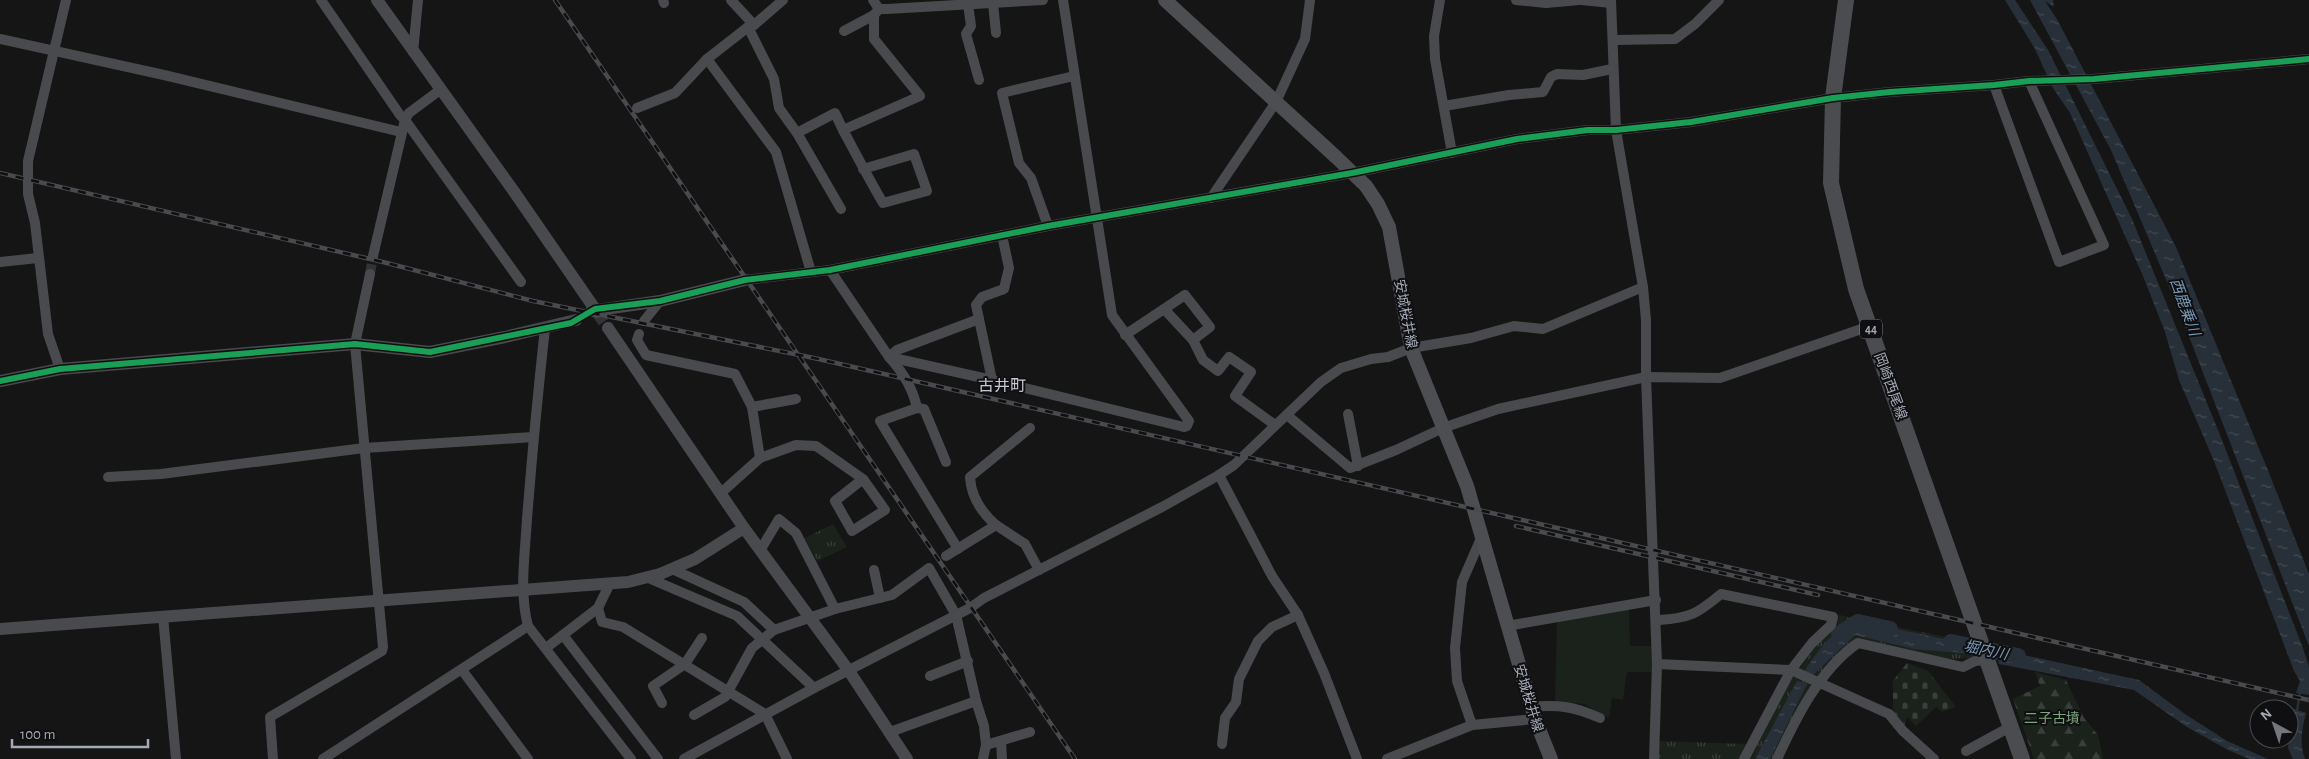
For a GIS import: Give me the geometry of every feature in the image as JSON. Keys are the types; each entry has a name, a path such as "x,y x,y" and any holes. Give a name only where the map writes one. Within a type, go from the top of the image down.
{"main road":[{"name":"安城桜井線","path":"1165,0 1352,173 1372,195 1389,227 1411,348 1467,486 1533,713 1551,759"},
{"name":"岡崎西尾線","path":"1846,0 1833,98 1831,183 1856,289 2022,759"}],"street":[{"path":"60,369 48,334 34,223 28,194 28,161 66,0"},
{"path":"321,0 400,115 521,282"},
{"path":"377,0 515,193 594,311 660,301 745,280 830,270 1048,226 1352,173 1517,139 1588,130 1616,130 1691,122 1833,98 1994,85 2029,80 2094,79 2309,58"},
{"path":"413,52 418,0"},
{"path":"731,0 751,26 774,79 779,108 797,133 841,209"},
{"path":"637,108 675,93 707,59 783,0"},
{"path":"843,130 920,96 874,39 877,12 873,0"},
{"path":"844,31 877,12 971,3 1043,0"},
{"path":"889,357 1184,427 1187,426 1189,421 1112,315 1062,0"},
{"path":"1211,198 1276,102 1304,39 1310,0"},
{"path":"1440,0 1434,36 1435,59 1452,153"},
{"path":"1516,0 1546,3 1580,0 1611,2 1614,40 1612,69 1616,130 1643,287 1646,320 1646,377 1656,600 1657,664 1654,759"},
{"path":"1614,40 1675,39 1695,24 1719,0"},
{"path":"971,3 971,26 966,34 979,80"},
{"path":"993,3 996,33"},
{"path":"0,39 164,75 401,132"},
{"path":"707,59 776,152 812,272"},
{"path":"1444,106 1509,94 1543,92 1556,74 1583,75 1612,69"},
{"path":"1048,226 1032,178 1019,163 1002,93 1074,76"},
{"path":"1994,85 2059,262 2104,245 2029,80"},
{"path":"373,256 405,120 409,114 440,90"},
{"path":"797,133 835,113 863,169 883,202 928,191 914,154 863,169"},
{"path":"992,380 976,305 982,297 1004,289 1009,268 1002,235"},
{"path":"0,262 38,258"},
{"path":"830,270 897,366 915,396 917,408"},
{"path":"273,759 270,717 382,651 355,344 370,274"},
{"path":"684,759 765,714 1219,475 1234,465 1321,382 1341,368 1371,359 1388,357 1411,348 1471,338 1514,326 1543,329 1643,287"},
{"path":"1125,335 1185,295 1210,327 1193,340"},
{"path":"644,321 660,301"},
{"path":"1165,310 1193,340 1203,360 1218,371 1229,357 1251,372 1235,396 1275,425"},
{"path":"0,381 60,369 355,344 430,352 576,320"},
{"path":"889,357 897,350 979,320"},
{"path":"1287,415 1350,468 1443,428 1498,409 1646,377 1720,378 1870,326"},
{"path":"546,328 533,437 522,589 528,626 631,759"},
{"path":"608,328 722,492 744,528 849,671 906,759"},
{"path":"639,334 637,340 646,356 735,374 752,407 760,458"},
{"path":"752,407 796,400"},
{"path":"946,462 924,409 917,408 880,422 958,549"},
{"path":"1348,414 1358,466"},
{"path":"1030,428 970,477 971,492 985,516 1025,544 1039,570"},
{"path":"108,477 162,474 364,448 533,437"},
{"path":"722,492 760,458 796,445 816,446 863,479 885,510 852,531 835,501 863,479"},
{"path":"1219,475 1272,576 1298,615 1324,673 1358,759"},
{"path":"761,549 779,519 796,533 835,609"},
{"path":"946,556 996,525"},
{"path":"0,629 628,582 672,569 695,559 744,528"},
{"path":"1472,725 1457,681 1455,648 1462,582 1482,536"},
{"path":"694,715 726,697 752,648 774,630 835,609 892,595 929,568 956,615 976,701 984,726 986,745 983,759"},
{"path":"672,569 744,602 774,630"},
{"path":"874,570 880,598"},
{"path":"646,577 737,616 814,688"},
{"path":"546,648 598,608 610,583"},
{"path":"1659,620 1690,616 1721,594 1833,617 1831,625 1812,643 1791,670 1744,759"},
{"path":"1507,626 1656,600"},
{"path":"598,608 602,622 623,627 765,714 787,759"},
{"path":"1222,744 1225,718 1236,702 1239,679 1258,641 1272,627 1298,615"},
{"path":"163,616 176,759"},
{"path":"323,759 528,626"},
{"path":"563,635 658,759"},
{"path":"662,702 653,686 685,664 702,638"},
{"path":"1781,758 1818,682 1840,655 1858,644 1963,667 1975,661 1984,652"},
{"path":"930,676 968,661"},
{"path":"1657,664 1791,670 1889,714 1903,731 1934,759"},
{"path":"462,670 528,759"},
{"path":"890,732 976,701"},
{"path":"1387,759 1472,725 1533,713 1552,705 1575,708 1600,718"},
{"path":"1966,751 2010,727"},
{"path":"986,745 1030,732"},
{"path":"1001,741 1002,759"}],"green space":[{"path":"833,524 847,547 817,561 805,538"},
{"path":"1629,608 1630,646 1652,646 1652,672 1627,672 1623,700 1612,698 1609,718 1584,704 1555,701 1557,620"},
{"path":"1839,615 1970,642 1974,658 1949,659 1856,640 1841,651 1817,678 1773,759 1748,759 1792,679 1820,641 1836,627"},
{"path":"1907,663 1928,671 1956,707 1942,712 1936,707 1916,726 1907,717 1903,729 1893,716 1893,681"},
{"name":"二子古墳","path":"2035,672 2066,680 2084,718 2098,735 2103,759 2034,759 2013,699 2040,686"},
{"path":"1658,741 1747,744 1740,759 1657,759"}],"water":[{"path":"2005,0 2015,0 2048,50 2132,219 2218,430 2303,648 2309,667 2309,695 2296,693 2300,681 2294,671 2214,461 2179,380 2165,332 2143,276 2070,113 2053,88 2035,49"},
{"name":"西鹿乗川","path":"2030,0 2053,0 2054,7 2045,1 2058,21 2176,247 2309,574 2309,646 2176,303 2111,150"},
{"path":"1852,623 1887,627 1972,645 1975,654 1914,649 1855,635 1813,675 1804,672 1819,650 1837,632"},
{"path":"1996,649 2139,680 2185,714 2227,741 2268,759 2249,759 2228,750 2187,727 2134,690 1999,664"},
{"path":"1797,681 1807,684 1770,759 1755,759"},
{"path":"2299,711 2306,713 2302,730 2305,759 2293,759 2288,749 2299,749"}],"waterway":[{"name":"堀内川","path":"1839,634 1858,622 1890,629"},
{"name":"堀内川","path":"1951,642 2018,656"},
{"path":"2299,699 2300,692"}],"tunnel":[{"path":"370,274 373,256"},
{"path":"597,312 608,328"}],"railway":[{"path":"555,0 1075,759"},
{"path":"0,173 383,262 533,301 814,358 2309,700"},
{"path":"1516,526 1818,595"}],"cycle path":[{"path":"0,381 60,369 355,344 430,352 571,323 595,309 660,301 745,280 830,270 1048,226 1352,173 1517,139 1588,130 1616,130 1691,122 1833,98 1890,92 2029,81 2094,79 2309,59"}],"district":[{"name":"古井町","path":"1002,385"}]}
